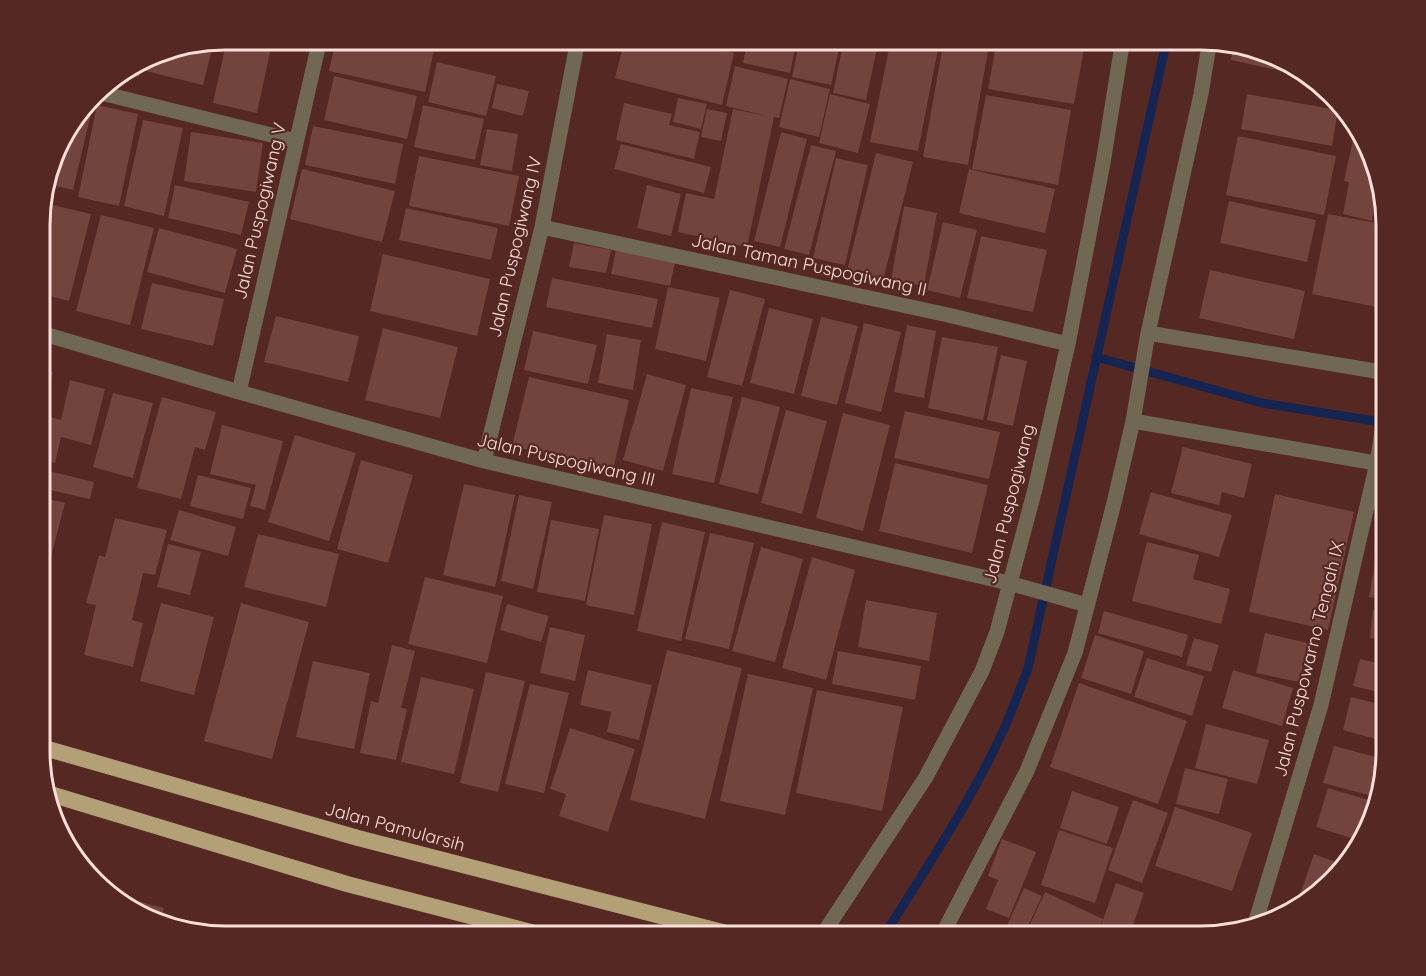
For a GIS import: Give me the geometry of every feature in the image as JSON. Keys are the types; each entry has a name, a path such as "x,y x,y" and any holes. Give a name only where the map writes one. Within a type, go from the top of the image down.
{"highway":[{"name":"Jalan Pamularsih","path":"50,750 358,838 699,926"},
{"path":"55,795 347,884 508,926"}],"street":[{"name":"Jalan Puspogiwang V","path":"239,392 317,50"},
{"name":"Jalan Puspogiwang IV","path":"484,461 542,227 576,50"},
{"name":"Jalan Puspogiwang","path":"828,926 926,777 982,671 997,632 1035,489 1068,344 1103,163 1121,50"},
{"path":"947,926 1027,771 1075,653 1114,502 1146,340 1201,94 1208,50"},
{"path":"107,95 296,141"},
{"name":"Jalan Taman Puspogiwang II","path":"542,227 1068,344"},
{"name":"Jalan Puspogiwang III","path":"50,336 484,461 1011,584 1088,605"},
{"path":"1146,340 1376,371"},
{"path":"1133,415 1376,463"},
{"name":"Jalan Puspowarno Tengah IX","path":"1257,917 1321,705 1376,488"}],"building":[{"path":"225,50 270,50 257,113 213,103"},
{"path":"334,50 434,50 425,92 329,71"},
{"path":"622,50 722,50 734,53 722,105 615,78"},
{"path":"746,50 795,50 790,73 743,63"},
{"path":"798,50 839,50 831,85 792,77"},
{"path":"842,50 877,50 866,100 833,93"},
{"path":"889,50 938,50 918,151 870,142"},
{"path":"942,50 988,50 968,165 923,157"},
{"path":"995,50 1084,50 1074,104 988,89"},
{"path":"212,51 203,85 146,71 158,63 180,55"},
{"path":"1232,53 1246,55 1287,72 1231,60"},
{"path":"437,62 496,76 486,116 428,102"},
{"path":"735,66 788,79 779,118 774,117 747,247 678,232 686,193 714,199 733,109 767,116 726,106"},
{"path":"334,76 417,96 407,139 324,120"},
{"path":"790,79 830,89 819,137 779,127"},
{"path":"497,84 529,91 523,116 492,108"},
{"path":"830,94 870,104 858,153 819,143"},
{"path":"1247,94 1333,109 1337,114 1332,146 1241,129"},
{"path":"986,95 1071,110 1058,185 972,169"},
{"path":"678,98 707,104 701,129 673,122"},
{"path":"624,103 672,114 669,125 700,132 694,159 616,140"},
{"path":"97,105 138,114 119,206 78,197"},
{"path":"423,105 484,119 475,160 414,147"},
{"path":"707,109 727,113 721,141 701,137"},
{"path":"92,111 73,190 54,186 55,180 73,137"},
{"path":"143,120 183,128 164,216 124,206"},
{"path":"313,126 403,144 395,184 305,165"},
{"path":"487,129 518,134 512,171 480,165"},
{"path":"191,132 263,143 256,192 184,181"},
{"path":"781,132 807,139 780,247 754,241"},
{"path":"1238,136 1336,156 1324,215 1226,195"},
{"path":"1355,140 1371,180 1375,206 1372,221 1343,214 1349,182 1344,181"},
{"path":"621,144 711,167 704,193 614,169"},
{"path":"811,145 836,151 809,255 784,249"},
{"path":"876,153 913,162 883,280 847,271"},
{"path":"419,156 519,176 509,226 409,206"},
{"path":"836,158 868,165 845,265 813,258"},
{"path":"302,169 395,191 382,242 290,219"},
{"path":"969,169 1055,189 1045,233 959,213"},
{"path":"175,185 249,202 241,235 168,218"},
{"path":"647,185 681,194 671,236 637,228"},
{"path":"1229,201 1316,220 1307,262 1220,243"},
{"path":"51,205 91,214 69,301 50,296"},
{"path":"904,206 937,213 924,286 891,280"},
{"path":"406,208 498,228 491,260 399,240"},
{"path":"1328,214 1376,223 1376,307 1312,294"},
{"path":"101,215 154,228 130,325 76,311"},
{"path":"943,222 977,230 960,298 927,290"},
{"path":"159,228 237,249 225,293 147,272"},
{"path":"981,236 1047,250 1033,312 967,298"},
{"path":"574,243 611,250 606,273 569,267"},
{"path":"617,245 676,258 670,286 611,274"},
{"path":"383,254 490,279 477,336 370,311"},
{"path":"1210,270 1305,291 1294,339 1199,318"},
{"path":"552,278 658,299 652,328 546,307"},
{"path":"152,283 224,299 213,346 141,329"},
{"path":"668,287 720,298 706,361 655,349"},
{"path":"730,290 765,299 742,386 707,377"},
{"path":"769,308 813,319 794,394 750,383"},
{"path":"276,316 359,336 348,382 264,362"},
{"path":"821,317 858,326 837,405 801,396"},
{"path":"864,323 901,332 881,412 845,403"},
{"path":"907,325 936,331 924,398 894,392"},
{"path":"383,328 458,347 440,418 365,400"},
{"path":"533,331 597,345 588,384 524,370"},
{"path":"607,334 641,340 633,390 598,383"},
{"path":"942,337 998,347 983,420 928,408"},
{"path":"1001,355 1027,361 1013,426 987,420"},
{"path":"647,374 686,385 663,471 623,460"},
{"path":"529,377 629,400 613,470 512,446"},
{"path":"70,380 105,389 91,445 61,437 55,463 50,462 50,417 61,420"},
{"path":"691,388 733,397 714,483 672,474"},
{"path":"113,393 153,403 133,478 93,467"},
{"path":"162,397 216,412 205,450 195,447 181,499 137,488"},
{"path":"742,397 780,407 758,494 719,484"},
{"path":"786,410 827,421 802,514 761,503"},
{"path":"905,411 1000,432 989,479 894,458"},
{"path":"843,413 890,425 863,531 816,518"},
{"path":"222,425 283,441 265,510 250,506 256,485 210,474"},
{"path":"295,435 356,453 329,541 268,522"},
{"path":"1183,447 1252,464 1244,498 1222,492 1219,505 1171,493"},
{"path":"361,460 413,475 388,563 337,549"},
{"path":"895,463 988,485 972,553 879,531"},
{"path":"50,471 94,482 90,499 50,490"},
{"path":"198,475 251,488 243,519 190,506"},
{"path":"464,484 515,495 495,587 443,575"},
{"path":"1151,492 1232,515 1219,557 1139,534"},
{"path":"1275,494 1354,512 1328,630 1249,612"},
{"path":"519,495 552,502 533,589 501,581"},
{"path":"50,499 65,503 50,560"},
{"path":"179,510 236,527 228,556 170,540"},
{"path":"604,515 652,524 634,615 586,605"},
{"path":"115,518 167,530 155,575 143,573 132,620 143,623 133,667 84,655 96,605 86,603 99,555 105,557"},
{"path":"551,520 599,529 585,601 537,592"},
{"path":"662,522 705,532 681,641 637,631"},
{"path":"710,533 754,543 729,649 685,639"},
{"path":"258,534 339,554 326,607 244,587"},
{"path":"1147,542 1199,555 1193,579 1230,589 1221,624 1132,601"},
{"path":"168,544 201,552 190,595 157,587"},
{"path":"761,547 803,559 775,662 732,651"},
{"path":"812,557 855,570 826,680 782,668"},
{"path":"1376,557 1376,598 1369,597"},
{"path":"425,577 503,596 487,663 408,644"},
{"path":"866,600 937,613 929,661 858,647"},
{"path":"161,603 214,617 194,695 140,681"},
{"path":"241,603 309,622 272,759 204,741"},
{"path":"507,604 549,616 541,642 500,630"},
{"path":"1373,610 1376,610 1376,639 1370,638"},
{"path":"1104,611 1188,635 1182,657 1098,633"},
{"path":"550,627 585,635 575,681 540,673"},
{"path":"1265,633 1308,643 1299,682 1256,673"},
{"path":"1095,635 1144,651 1131,694 1081,678"},
{"path":"1194,638 1219,645 1211,672 1186,665"},
{"path":"392,645 415,651 401,708 407,709 396,760 360,753 371,701 378,703"},
{"path":"667,650 742,668 705,819 630,800"},
{"path":"838,651 921,666 915,700 832,684"},
{"path":"1147,658 1204,676 1192,716 1134,697"},
{"path":"1360,659 1376,663 1376,691 1353,686"},
{"path":"313,661 370,673 354,749 296,737"},
{"path":"588,670 652,685 639,740 607,732 611,712 580,705"},
{"path":"1233,670 1293,688 1282,726 1222,708"},
{"path":"486,672 525,681 498,792 460,783"},
{"path":"748,674 813,688 785,815 720,801"},
{"path":"421,677 474,689 454,774 401,762"},
{"path":"1079,683 1187,721 1158,804 1050,767"},
{"path":"530,684 569,693 544,793 505,784"},
{"path":"817,690 903,707 882,811 796,793"},
{"path":"1351,697 1376,703 1376,739 1343,730"},
{"path":"1206,724 1269,740 1257,784 1195,768"},
{"path":"570,728 635,749 608,832 559,816 566,794 550,789"},
{"path":"1334,746 1376,757 1371,796 1323,783"},
{"path":"1185,768 1228,779 1219,814 1176,804"},
{"path":"1328,788 1369,800 1353,839 1316,827"},
{"path":"1072,791 1119,807 1107,844 1060,828"},
{"path":"1133,800 1168,813 1142,883 1108,870"},
{"path":"1175,807 1252,833 1232,891 1155,866"},
{"path":"1059,830 1113,848 1095,903 1041,885"},
{"path":"1002,839 1036,852 1009,918 986,909 998,880 988,876"},
{"path":"1314,854 1336,862 1325,875 1299,897"},
{"path":"1116,883 1144,893 1133,926 1101,926"},
{"path":"1024,888 1042,896 1028,926 1007,926"},
{"path":"1045,892 1103,919 1100,926 1029,926"},
{"path":"133,900 164,908 162,914"}],"waterway":[{"path":"890,926 946,836 990,758 1028,668 1165,50"},
{"path":"1096,357 1262,403 1376,421"}]}
